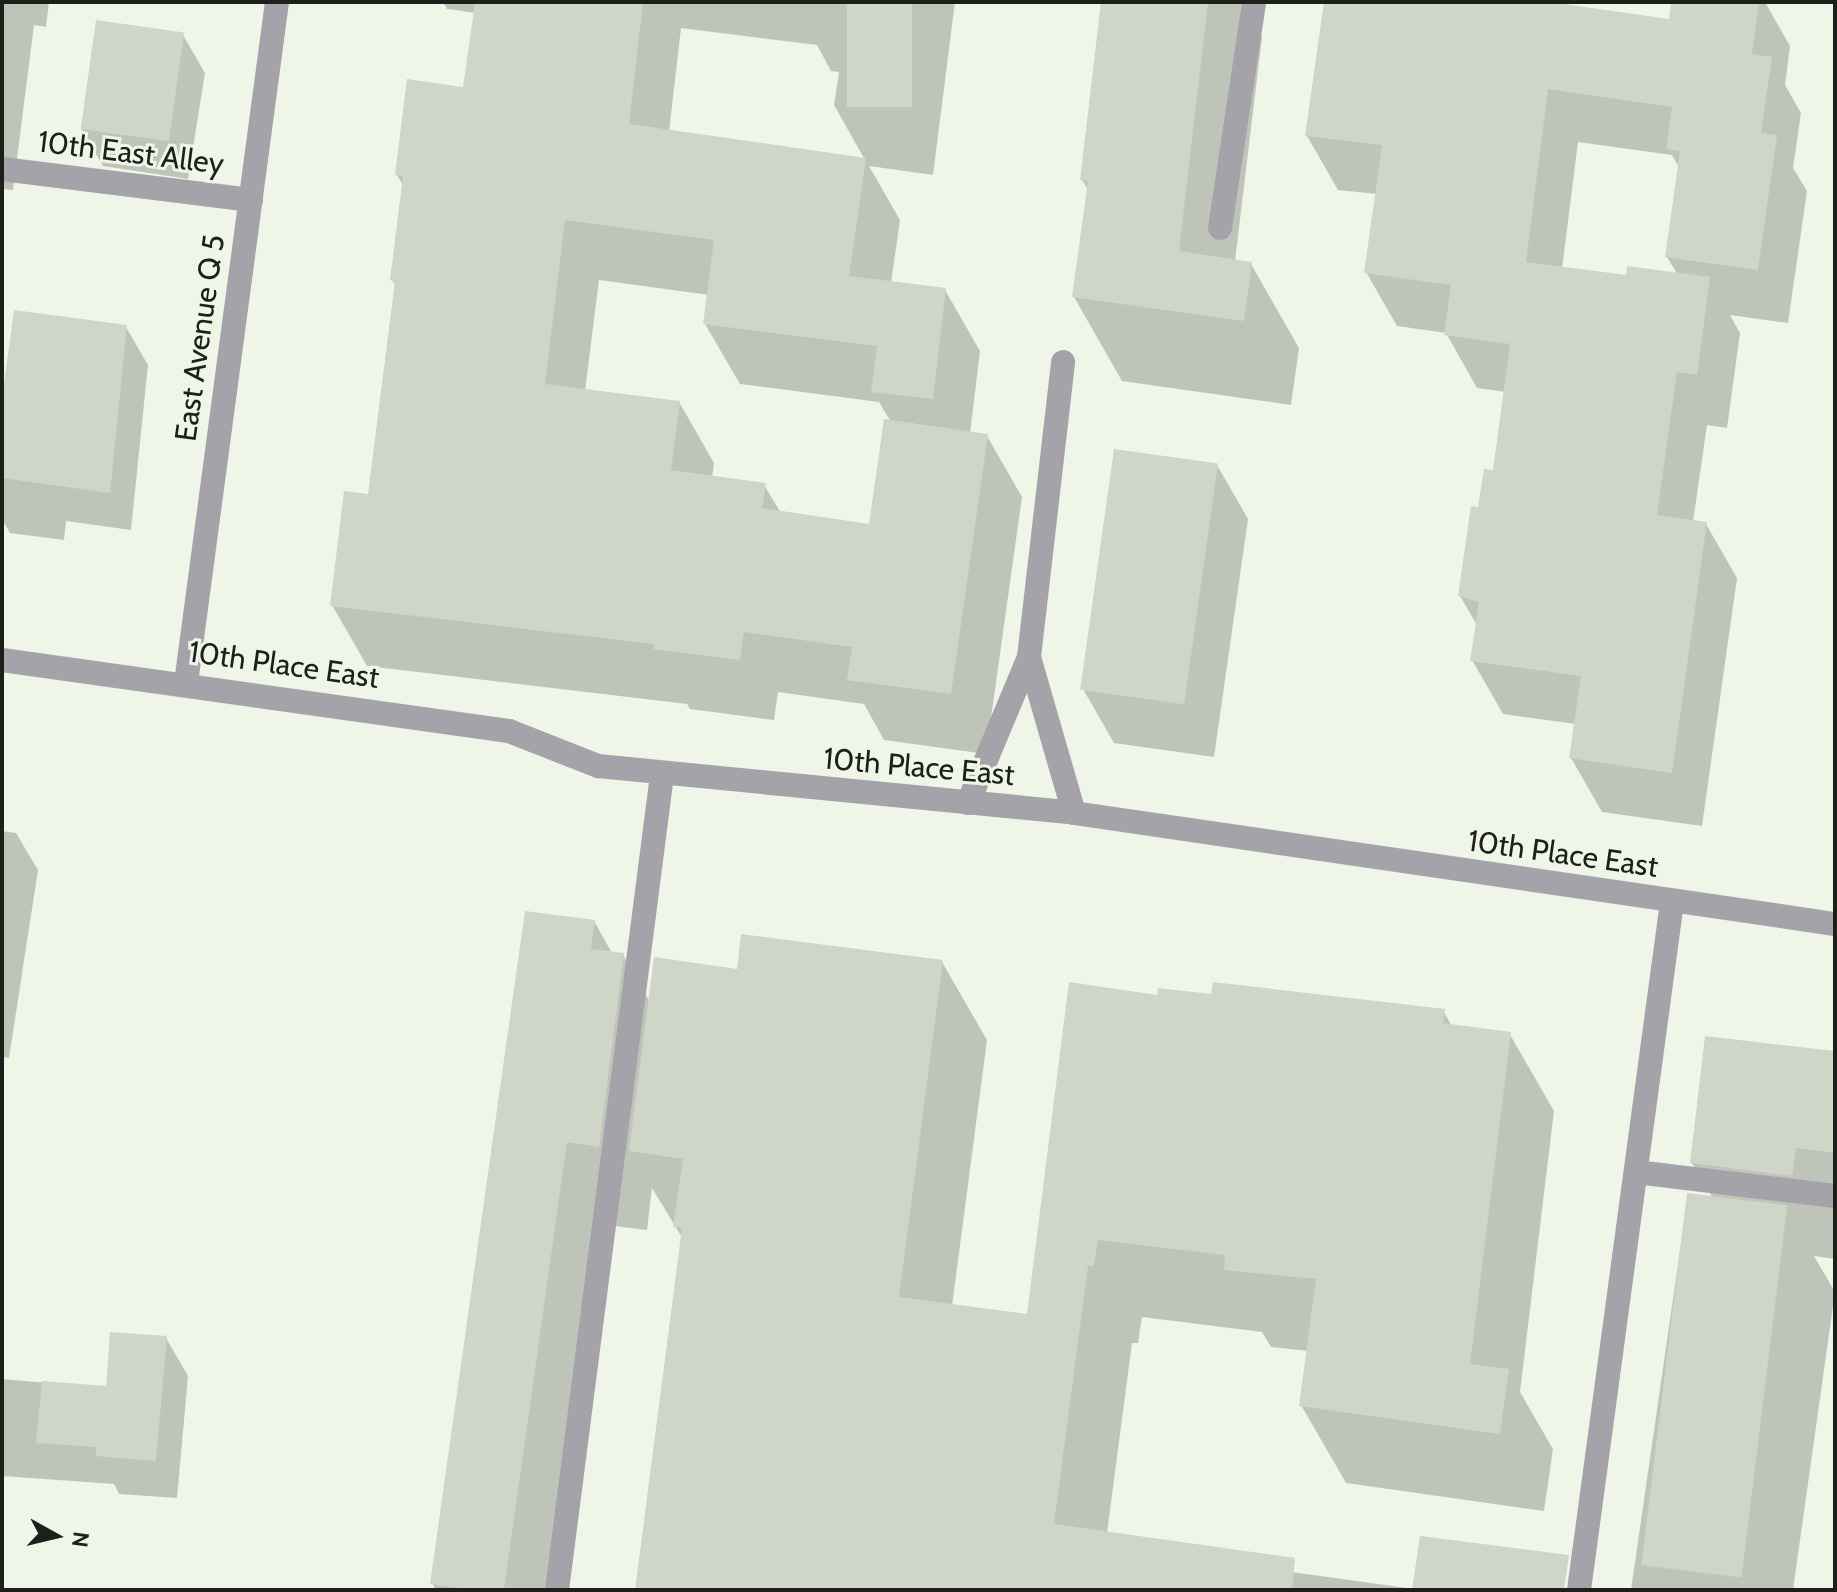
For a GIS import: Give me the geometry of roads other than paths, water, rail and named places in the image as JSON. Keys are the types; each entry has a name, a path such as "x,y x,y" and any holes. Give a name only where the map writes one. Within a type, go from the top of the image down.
{"street":[{"name":"East Avenue Q 5","path":"186,683 277,2"},
{"path":"1220,228 1254,2"},
{"name":"10th East Alley","path":"2,169 251,200"},
{"path":"968,803 1029,657 1063,362"},
{"path":"1029,657 1074,813"},
{"name":"10th Place East","path":"2,660 186,683 509,731 598,766 662,775 1074,813 1835,924"},
{"path":"557,1590 662,775"},
{"path":"1579,1590 1672,902"},
{"path":"1636,1172 1835,1196"}]}
